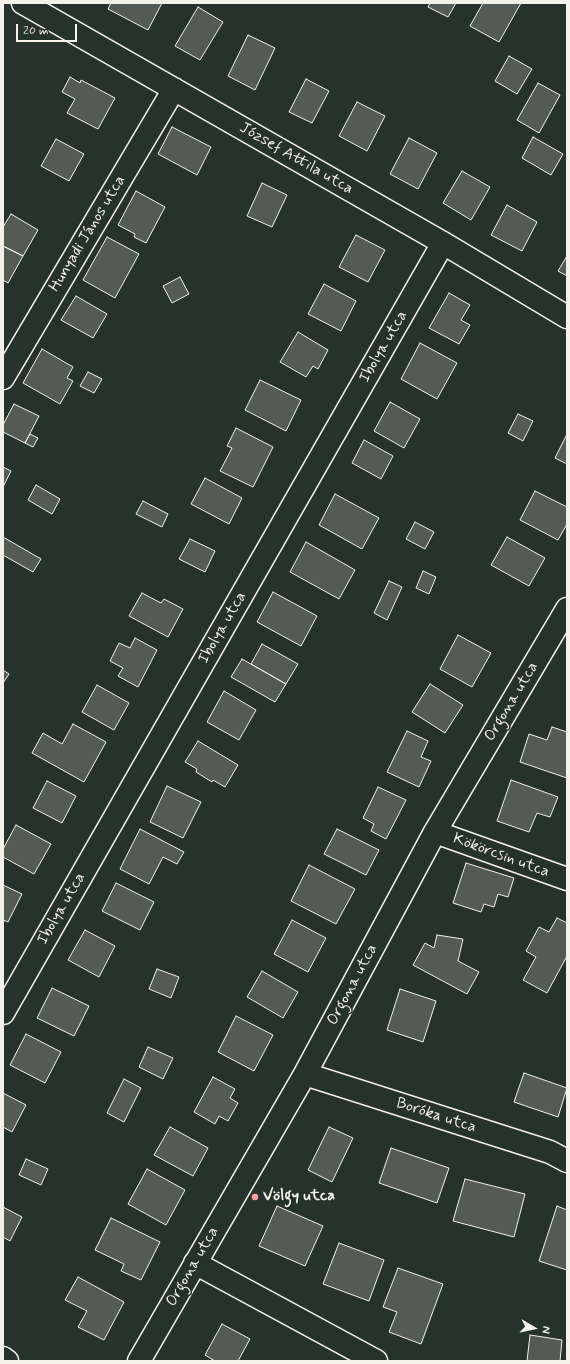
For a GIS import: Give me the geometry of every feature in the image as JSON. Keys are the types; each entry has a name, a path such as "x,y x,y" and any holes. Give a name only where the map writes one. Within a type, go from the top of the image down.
{"street":[{"name":"József Attila utca","path":"23,3 443,243 567,317"},
{"name":"Hunyadi János utca","path":"3,378 174,89"},
{"name":"Ibolya utca","path":"3,1012 443,243"},
{"name":"Orgona utca","path":"139,1361 305,1074 435,832 567,609"},
{"name":"Kökörcsin utca","path":"435,832 567,879"},
{"name":"Boróka utca","path":"305,1074 550,1152 567,1161"},
{"path":"195,1263 376,1361"},
{"path":"3,1358 7,1361"}],"building":[{"path":"111,3 162,3 148,30 108,9"},
{"path":"430,3 456,3 448,17 428,7"},
{"path":"483,3 521,3 499,42 470,26"},
{"path":"198,7 223,22 200,60 175,46"},
{"path":"248,35 275,48 255,90 228,76"},
{"path":"509,56 532,69 517,94 495,81"},
{"path":"70,77 80,83 81,80 115,98 98,129 67,113 75,99 62,92"},
{"path":"306,79 329,91 312,123 289,112"},
{"path":"538,83 560,95 539,133 517,120"},
{"path":"357,102 385,116 367,151 339,136"},
{"path":"172,127 211,147 197,175 158,154"},
{"path":"533,137 563,154 551,175 522,158"},
{"path":"409,138 437,153 418,189 390,174"},
{"path":"56,139 84,154 69,181 41,166"},
{"path":"462,171 490,187 471,220 443,203"},
{"path":"262,183 287,195 272,227 247,216"},
{"path":"136,191 165,207 146,243 134,237 135,234 118,225"},
{"path":"507,205 537,222 522,251 491,235"},
{"path":"11,214 38,230 23,256 3,246 3,227"},
{"path":"356,235 385,250 368,282 339,267"},
{"path":"107,237 139,254 115,298 83,280"},
{"path":"3,246 23,256 8,283 3,280"},
{"path":"567,256 567,276 558,271"},
{"path":"180,277 189,294 172,303 163,286"},
{"path":"324,284 356,301 341,331 308,314"},
{"path":"449,293 470,305 461,320 470,325 459,344 429,328"},
{"path":"76,296 107,314 93,338 61,320"},
{"path":"298,332 328,350 318,369 313,366 306,377 280,362"},
{"path":"420,343 457,363 437,399 401,379"},
{"path":"42,349 73,367 67,378 73,381 60,404 23,383"},
{"path":"88,372 102,379 94,393 80,386"},
{"path":"260,380 301,400 286,431 245,410"},
{"path":"390,402 420,419 404,448 374,431"},
{"path":"14,404 39,416 25,443 3,432 3,425"},
{"path":"518,414 533,421 523,441 508,433"},
{"path":"236,428 273,447 253,487 220,471 232,448 227,446"},
{"path":"30,434 38,438 33,447 25,443"},
{"path":"567,434 567,464 555,458"},
{"path":"364,440 393,456 381,479 352,463"},
{"path":"3,467 11,471 3,487"},
{"path":"205,478 242,498 229,524 191,504"},
{"path":"36,485 60,499 52,514 28,500"},
{"path":"535,491 567,507 567,524 558,540 520,520"},
{"path":"335,494 379,518 362,549 319,525"},
{"path":"143,501 168,514 162,527 136,514"},
{"path":"415,522 434,532 425,549 406,539"},
{"path":"3,537 41,559 33,572 3,555"},
{"path":"507,537 545,558 529,586 491,565"},
{"path":"190,539 215,551 205,572 179,559"},
{"path":"306,542 355,570 339,599 290,572"},
{"path":"423,571 436,577 429,594 416,588"},
{"path":"389,581 402,587 387,620 374,613"},
{"path":"273,592 317,616 301,646 257,622"},
{"path":"142,593 161,603 164,599 183,609 168,637 129,616"},
{"path":"458,635 491,653 472,687 440,669"},
{"path":"135,638 157,650 138,687 118,676 123,668 110,661 119,643 130,648"},
{"path":"262,644 298,664 286,684 251,664"},
{"path":"242,659 286,684 275,702 231,677"},
{"path":"3,670 9,674 3,683"},
{"path":"430,684 463,705 445,733 412,712"},
{"path":"97,685 129,703 114,730 82,712"},
{"path":"224,691 256,710 239,740 207,722"},
{"path":"73,724 106,742 84,782 32,753 43,733 62,744"},
{"path":"552,727 567,732 567,778 520,762 529,734 547,740"},
{"path":"407,731 428,741 421,757 431,761 419,787 387,772"},
{"path":"198,741 238,765 225,787 213,780 212,782 196,772 197,769 185,762"},
{"path":"511,780 558,797 550,817 537,813 529,832 497,821"},
{"path":"47,781 76,796 62,823 33,808"},
{"path":"167,786 201,802 183,838 150,822"},
{"path":"378,787 406,800 386,839 371,831 374,824 363,818"},
{"path":"16,825 51,844 34,874 3,857 3,849"},
{"path":"140,829 184,852 177,864 163,857 149,884 120,869"},
{"path":"337,829 379,850 366,875 324,854"},
{"path":"466,863 514,878 508,897 498,894 494,907 484,904 481,912 453,903"},
{"path":"309,865 355,889 336,924 291,901"},
{"path":"116,883 154,902 140,930 102,911"},
{"path":"3,885 22,894 8,922 3,920"},
{"path":"557,918 567,923 567,956 547,993 523,980 536,957 526,951 539,927 549,932"},
{"path":"292,920 326,938 308,972 274,954"},
{"path":"85,930 115,946 99,977 68,960"},
{"path":"437,935 463,939 458,961 479,972 467,994 413,965 425,943 434,948"},
{"path":"157,969 179,977 171,998 149,989"},
{"path":"262,971 298,992 283,1018 247,997"},
{"path":"52,988 89,1006 74,1036 37,1018"},
{"path":"400,989 436,1001 423,1042 387,1030"},
{"path":"236,1016 273,1035 254,1071 218,1052"},
{"path":"26,1034 61,1052 45,1083 10,1065"},
{"path":"148,1047 173,1058 163,1079 139,1067"},
{"path":"524,1073 567,1088 558,1117 514,1102"},
{"path":"213,1077 235,1089 230,1098 238,1103 228,1121 219,1116 215,1124 194,1112"},
{"path":"124,1079 141,1088 124,1122 107,1113"},
{"path":"3,1093 26,1105 12,1132 3,1127"},
{"path":"170,1127 208,1148 193,1176 154,1155"},
{"path":"329,1127 353,1138 332,1182 308,1170"},
{"path":"391,1148 449,1168 437,1203 379,1183"},
{"path":"26,1159 48,1169 41,1185 19,1175"},
{"path":"147,1169 185,1190 166,1225 128,1204"},
{"path":"465,1179 525,1194 514,1237 453,1221"},
{"path":"277,1206 323,1226 305,1266 259,1246"},
{"path":"557,1206 567,1210 567,1270 539,1261"},
{"path":"3,1207 22,1217 10,1241 3,1237"},
{"path":"111,1218 160,1242 141,1280 121,1271 124,1264 95,1250"},
{"path":"339,1243 384,1260 369,1301 323,1284"},
{"path":"398,1268 443,1284 421,1344 389,1332 397,1312 383,1307"},
{"path":"78,1277 124,1302 104,1340 78,1327 87,1311 65,1300"},
{"path":"222,1324 250,1339 238,1361 215,1361 205,1355"},
{"path":"530,1335 562,1340 560,1361 527,1361"}],"place":[{"name":"Völgy utca","path":"255,1197"}]}
